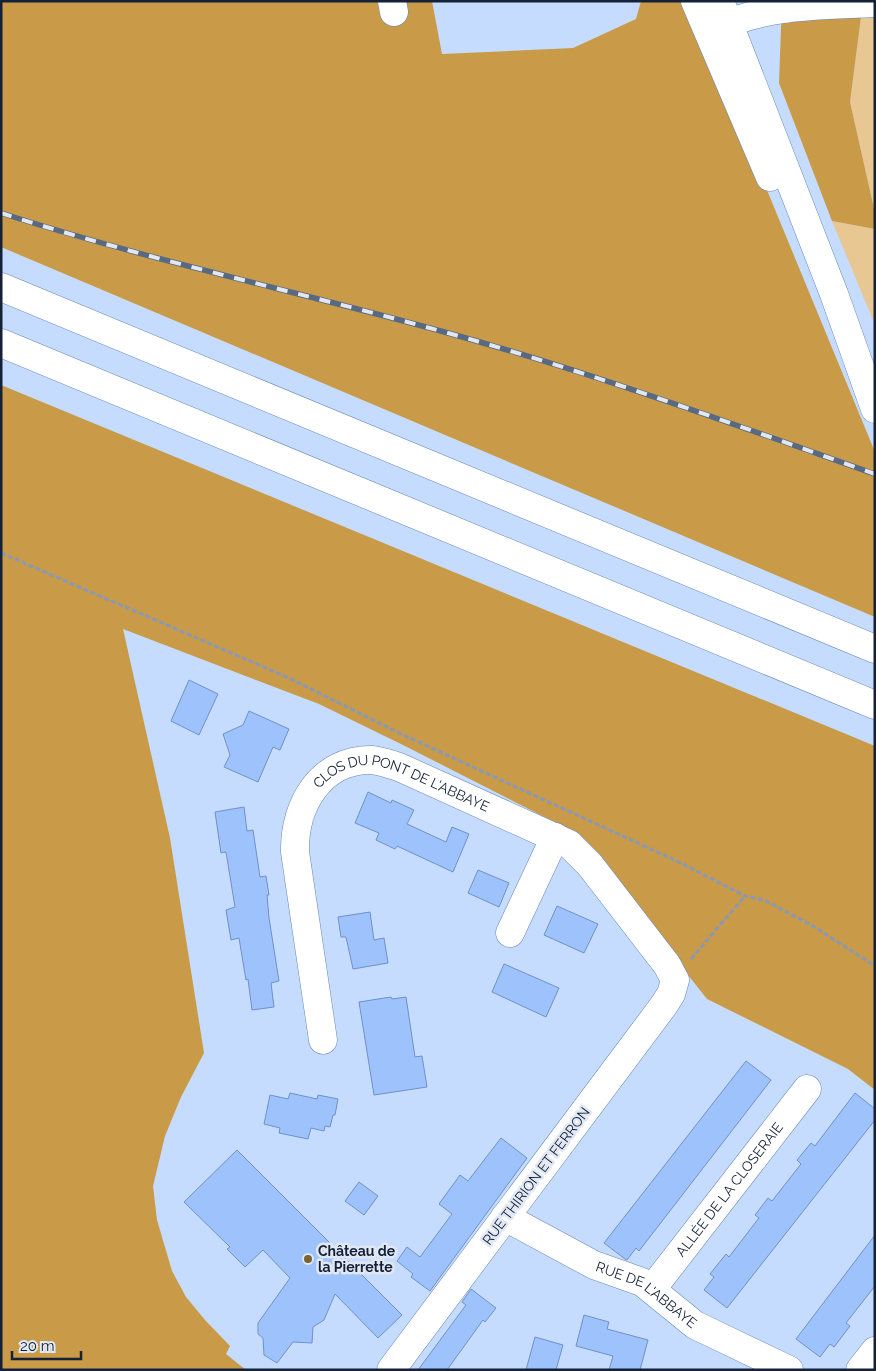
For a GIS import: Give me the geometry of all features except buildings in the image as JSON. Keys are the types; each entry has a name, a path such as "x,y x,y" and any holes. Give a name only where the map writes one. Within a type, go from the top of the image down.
{"main road":[{"path":"695,1 719,19 834,294 872,402"},
{"path":"719,19 788,8 875,3"},
{"path":"1,287 875,649"},
{"path":"1,343 875,705"},
{"name":"CLOS DU PONT DE L'ABBAYE","path":"323,1040 295,852 296,825 304,805 316,785 325,776 342,766 352,763 374,760 399,767 569,844 590,865 661,956 675,980"},
{"path":"510,933 555,837"},
{"name":"RUE THIRION ET FERRON","path":"391,1370 664,1005 671,994 675,980"},
{"name":"ALLÉE DE LA CLOSERAIE","path":"652,1289 807,1090"},
{"name":"RUE DE L'ABBAYE","path":"506,1218 594,1265 612,1273 633,1278 652,1289 695,1325 789,1370"},
{"path":"860,1370 875,1351"}],"path":[{"path":"1,553 289,678 397,732 683,864 745,896 764,900 813,926 875,966"},
{"path":"675,980 745,896"}],"shaded area":[{"path":"1,1 432,1 442,54 573,48 636,19 641,1 689,1 875,452 875,617 1,247"},
{"path":"782,1 863,1 850,102 875,213 875,229 832,221 779,83"},
{"path":"863,1 875,1 875,213 850,102"},
{"path":"832,221 875,229 875,325"},
{"path":"1,385 875,746 875,1090 848,1069 707,999 576,833 319,704 123,629 170,838 204,1053 181,1097 165,1136 153,1186 157,1220 172,1271 186,1297 230,1346 226,1354 246,1370 1,1370"}],"railway":[{"path":"1,213 112,246 502,348 663,400 875,474"}],"place":[{"name":"Château de la Pierrette","path":"308,1259"}]}
